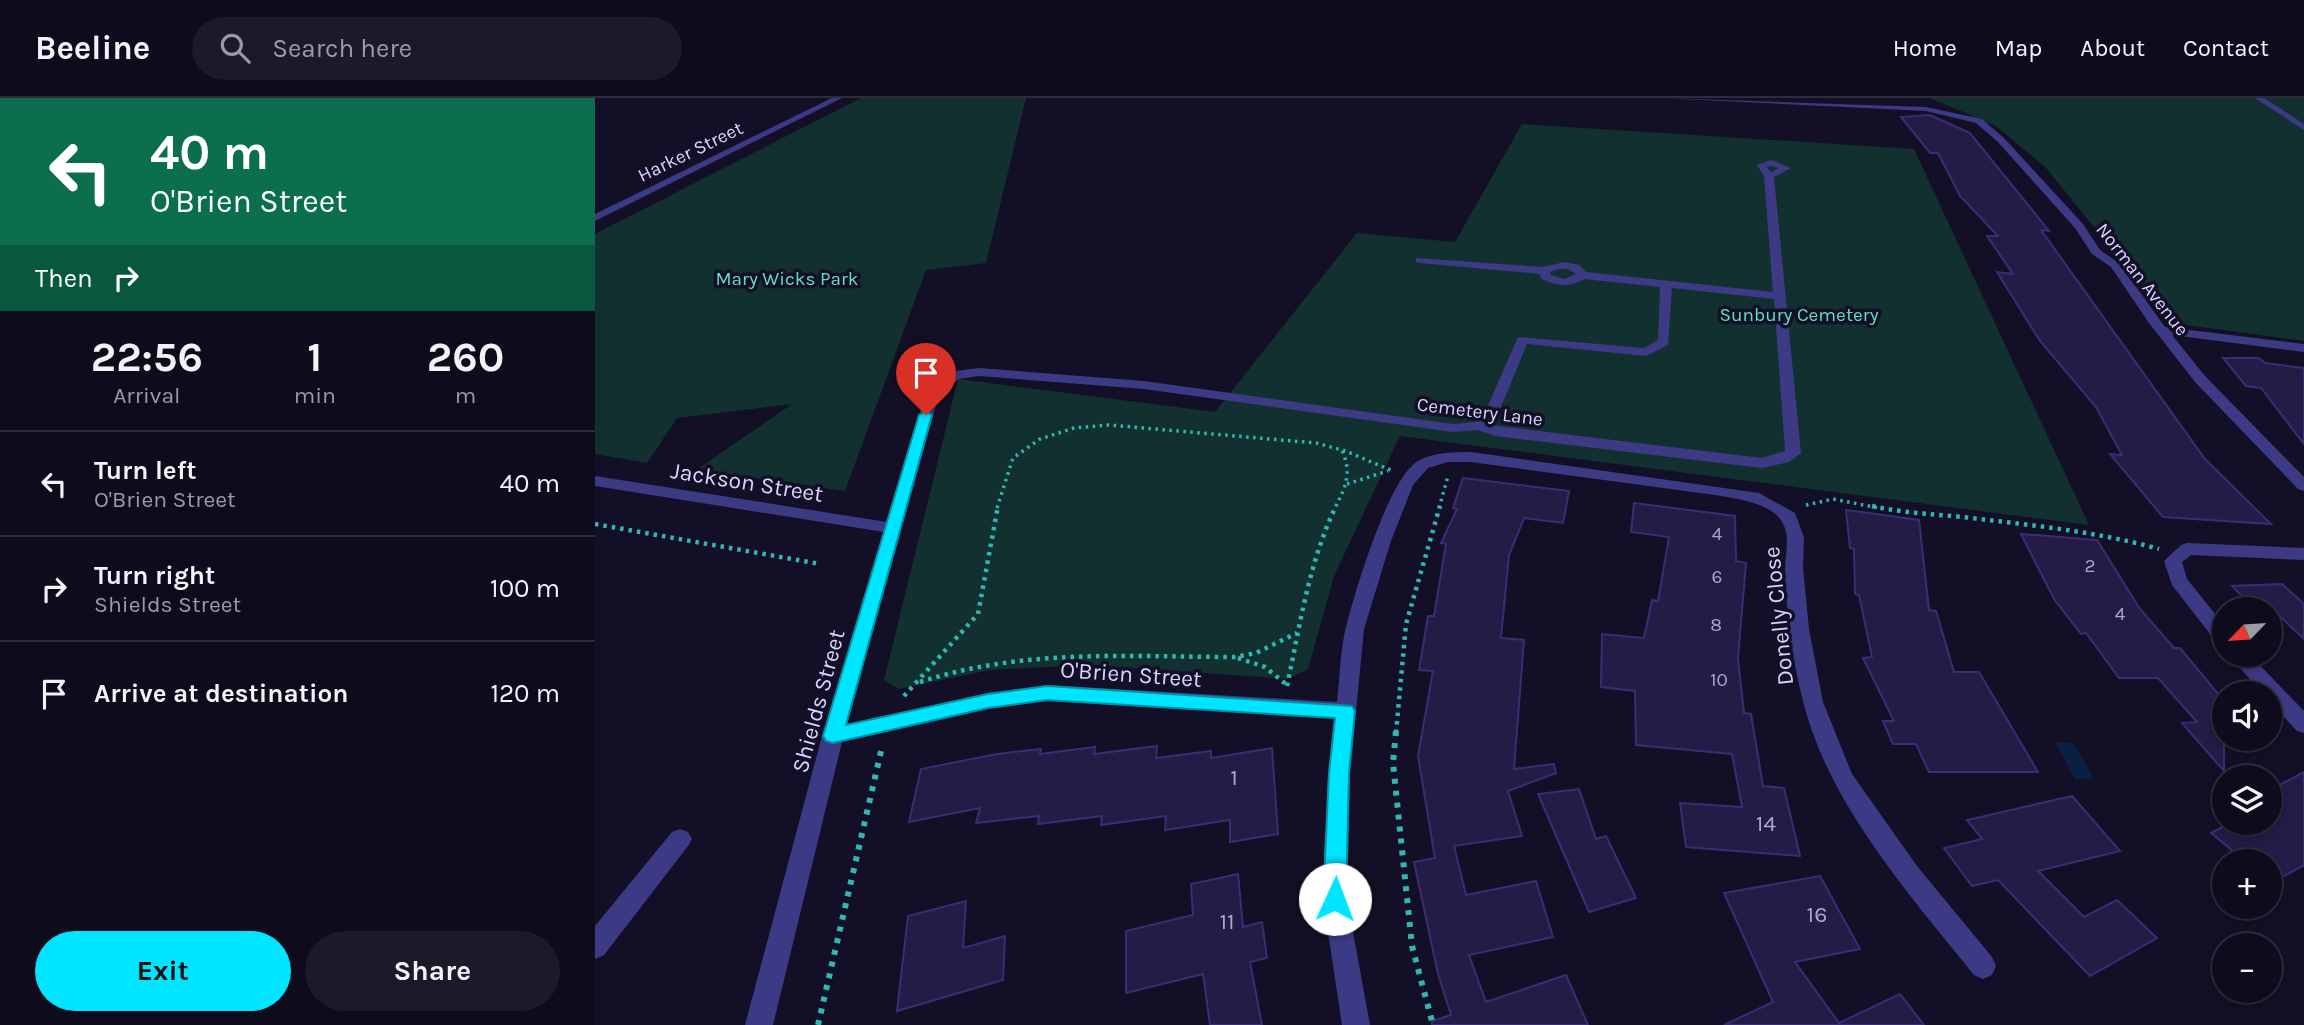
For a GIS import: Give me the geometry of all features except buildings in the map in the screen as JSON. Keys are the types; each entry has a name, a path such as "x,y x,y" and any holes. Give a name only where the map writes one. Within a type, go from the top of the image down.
{"street":[{"name":"Harker Street","path":"595,218 838,98"},
{"name":"Norman Avenue","path":"1665,98 1791,101 1943,111 1979,121 2001,140 2080,226 2096,251 2115,265 2200,379 2304,486"},
{"path":"2259,98 2304,128"},
{"name":"Cemetery Lane","path":"933,393 955,374 1010,374 1144,385 1453,428 1479,426 1495,432 1659,453 1762,463 1784,459 1793,453 1769,176"},
{"path":"1420,260 1544,271 1546,277 1556,281 1570,282 1583,275 1778,296"},
{"path":"1479,426 1489,419 1522,340 1646,352 1664,342 1666,285"},
{"path":"2161,330 2304,348"},
{"name":"Shields Street","path":"759,1025 833,736 891,527 933,393"},
{"name":"Donelly Close","path":"1413,477 1423,465 1447,457 1471,457 1759,498 1789,517 1796,537 1794,568 1813,702 1843,778 1908,874 1983,966"},
{"path":"1356,1025 1335,899 1339,773 1355,629 1382,541 1406,483 1413,477"},
{"name":"Jackson Street","path":"595,481 891,527"},
{"path":"2212,623 2178,581 2173,561 2179,555 2187,549 2304,554"},
{"path":"2249,667 2304,725"},
{"name":"O'Brien Street","path":"833,736 988,701 1047,693 1346,711"},
{"path":"595,946 680,839"}],"path":[{"path":"818,1025 887,724 893,708 978,614 999,499 1013,457 1040,439 1074,428 1109,425 1316,443 1413,477 1449,475 1406,624 1393,763 1412,946 1433,1025"},
{"path":"1283,707 1298,632 1326,527 1346,485 1348,464 1342,450"},
{"path":"1346,485 1390,470"},
{"path":"1782,513 1833,499 1905,514 1959,517 2110,536 2179,555"},
{"path":"595,524 820,564"},
{"path":"1234,657 1256,653 1298,632"},
{"path":"916,684 959,667 1062,654 1234,657 1258,661 1273,670 1287,686"}],"green space":[{"name":"Mary Wicks Park","path":"861,98 1026,98 986,263 926,270 845,491 696,470 792,404 677,418 647,463 595,454 595,234"},
{"path":"1930,98 2304,98 2304,341 2171,323 2047,169 1996,126"},
{"name":"Sunbury Cemetery","path":"1522,124 1914,149 2089,525 1400,436 1334,576 1308,669 1288,679 1089,665 990,670 899,689 884,680 958,379 1215,412 1357,233 1455,242"}],"water":[{"path":"2055,742 2074,743 2094,779 2075,779"}],"route":[{"path":"926,415 891,527 833,736 988,701 1047,693 1346,711 1339,773 1335,899"}]}
